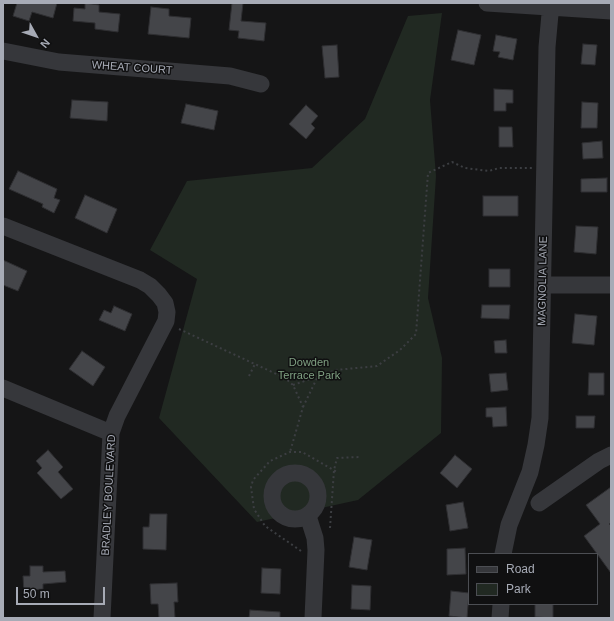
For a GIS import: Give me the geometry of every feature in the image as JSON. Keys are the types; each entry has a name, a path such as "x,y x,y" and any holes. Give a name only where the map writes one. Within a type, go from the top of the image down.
{"street":[{"path":"487,3 551,5 611,11"},
{"name":"MAGNOLIA LANE","path":"503,553 509,525 530,472 540,418 547,47 551,5"},
{"name":"WHEAT COURT","path":"3,52 59,62 230,76 261,84"},
{"name":"BRADLEY BOULEVARD","path":"3,226 140,280 150,286 159,295 167,312 166,321 116,416 111,433 102,618"},
{"path":"542,285 611,285"},
{"path":"3,388 111,433"},
{"path":"539,502 599,461 611,456"},
{"path":"308,516 315,538 316,550 313,618"},
{"path":"500,618 501,605"}],"path":[{"path":"293,385 318,375 336,370 377,366 400,350 416,334 428,174 452,162 465,168 489,171 499,168 533,168"},
{"path":"179,329 284,378 293,385 303,407"},
{"path":"249,376 255,364"},
{"path":"290,452 303,407 318,375"},
{"path":"302,552 265,526 254,509 251,494 253,480 270,461 290,452 302,452 335,471"},
{"path":"330,528 337,458 360,457"}],"green space":[{"name":"Dowden Terrace Park","path":"442,13 430,100 436,176 428,298 442,358 441,433 358,500 257,522 159,418 197,279 150,250 187,181 312,168 365,119 408,16"}],"building":[{"path":"17,3 57,3 53,18 32,12 29,21 13,16"},
{"path":"85,3 99,5 99,12 120,14 118,32 95,29 95,23 73,21 74,8 85,9"},
{"path":"232,3 243,3 241,21 266,23 264,41 238,38 239,31 229,30"},
{"path":"151,7 169,9 169,16 191,18 189,38 148,34"},
{"path":"458,30 481,35 474,65 451,60"},
{"path":"496,35 517,39 513,60 498,57 500,52 493,51"},
{"path":"583,44 597,45 595,65 581,64"},
{"path":"337,45 339,77 325,78 322,46"},
{"path":"494,89 513,90 513,103 506,103 506,111 494,111"},
{"path":"72,100 108,102 107,121 70,118"},
{"path":"582,102 598,103 597,128 581,128"},
{"path":"186,104 218,111 214,130 181,123"},
{"path":"306,105 318,116 311,124 315,128 306,139 289,124"},
{"path":"499,127 512,127 513,147 499,147"},
{"path":"602,141 603,158 583,159 582,143"},
{"path":"18,171 57,189 54,198 60,200 54,213 42,207 43,204 9,189"},
{"path":"607,178 607,192 581,192 581,179"},
{"path":"85,195 117,209 107,233 75,218"},
{"path":"483,196 518,196 518,216 483,216"},
{"path":"576,226 598,227 596,254 574,252"},
{"path":"3,260 27,271 18,291 3,285"},
{"path":"489,269 510,269 510,287 489,287"},
{"path":"482,305 510,305 509,319 481,318"},
{"path":"114,306 132,314 125,331 99,320 104,310 111,313"},
{"path":"575,314 597,316 594,345 572,343"},
{"path":"506,340 507,353 495,353 494,341"},
{"path":"82,351 105,367 93,386 69,369"},
{"path":"506,373 508,390 491,392 489,374"},
{"path":"589,373 604,373 604,395 588,395"},
{"path":"506,407 507,426 493,427 492,417 486,417 486,408"},
{"path":"576,416 595,416 594,428 576,428"},
{"path":"48,450 63,467 58,472 73,489 61,499 37,473 42,468 36,461"},
{"path":"455,455 472,469 457,488 440,473"},
{"path":"611,487 611,522 609,524 611,526 611,573 598,553 596,553 584,536 600,524 586,505"},
{"path":"463,502 468,528 450,531 446,505"},
{"path":"150,514 167,514 166,550 143,549 143,527 149,527"},
{"path":"354,537 372,540 367,570 349,567"},
{"path":"465,548 466,574 447,575 447,549"},
{"path":"30,566 43,566 43,572 65,571 66,582 43,584 43,589 32,590 32,594 24,594 23,576 30,576"},
{"path":"262,568 281,569 280,594 261,593"},
{"path":"177,583 178,602 174,602 175,618 159,618 158,604 151,604 150,584"},
{"path":"352,585 371,586 370,610 351,609"},
{"path":"451,591 468,593 467,618 449,616"},
{"path":"535,605 553,605 553,618 535,617"},
{"path":"250,610 280,612 280,618 249,618"}]}
